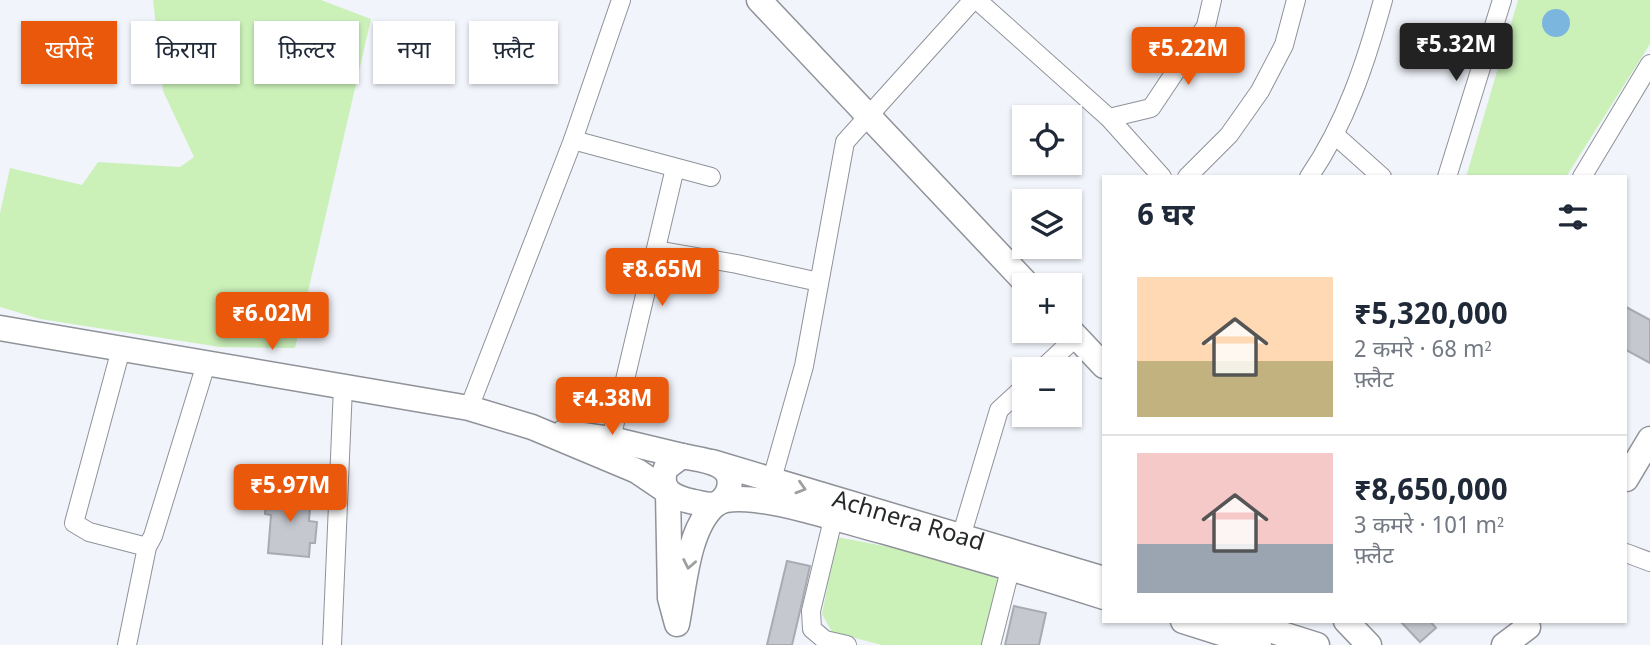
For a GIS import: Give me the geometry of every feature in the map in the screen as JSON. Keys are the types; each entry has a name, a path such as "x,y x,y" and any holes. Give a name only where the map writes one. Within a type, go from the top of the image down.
{"main road":[{"path":"758,0 1017,273"},
{"path":"0,328 469,408 532,428 637,471 678,499 717,504"},
{"path":"1082,343 1102,364"},
{"path":"532,428 611,439 712,462 723,468 730,480 728,492 702,520 693,542 676,635"},
{"path":"1627,478 1650,439"},
{"path":"676,635 670,598 668,492 663,480 666,468 682,456"},
{"name":"Achnera Road","path":"712,462 772,479 835,509 1013,559 1102,579"},
{"name":"Achnera Road","path":"717,504 726,500 756,500 835,509 961,537 1102,596"},
{"path":"1189,623 1259,645"},
{"path":"1247,623 1317,645"},
{"path":"1348,623 1369,645"},
{"path":"1504,645 1525,631"}],"street":[{"path":"469,408 573,140 621,0"},
{"path":"772,479 804,366 845,142 975,0 1110,118 1160,175"},
{"path":"1110,118 1151,108 1206,26 1212,0"},
{"path":"1189,175 1230,135 1260,91 1284,45 1296,0"},
{"path":"1310,175 1335,135 1367,56 1383,0"},
{"path":"1448,175 1502,0"},
{"path":"1583,175 1648,73"},
{"path":"1335,135 1380,175"},
{"path":"573,140 711,177"},
{"path":"611,439 675,169"},
{"path":"656,250 820,282"},
{"path":"1052,357 1064,343"},
{"path":"121,349 74,523 89,532 147,547"},
{"path":"127,645 147,547 153,536 206,364"},
{"path":"332,645 343,387"},
{"path":"961,537 999,410 1012,398"},
{"path":"835,509 811,611 812,629 825,639 847,645"},
{"path":"1627,553 1650,562"},
{"path":"991,645 1013,559"}],"green space":[{"path":"153,0 321,0 371,19 359,71 359,21 254,21 254,84 356,84 295,348 220,347 40,319 0,307 0,213 10,168 82,185 98,162 180,167 194,157 162,84 240,84 240,21 155,21"},
{"path":"1518,0 1650,0 1650,44 1567,175 1467,175"},
{"path":"837,537 910,551 1002,579 983,645 882,645 832,632 822,614"}],"water":[{"path":"1556,9 1566,13 1570,23 1566,33 1556,37 1546,33 1542,23 1546,13"}],"building":[{"path":"1627,308 1650,320 1650,363 1627,351"},
{"path":"267,491 311,495 309,521 317,522 315,543 310,543 309,557 268,553 271,515 265,514"},
{"path":"787,561 810,566 792,645 767,645"},
{"path":"1014,606 1046,613 1039,645 1005,645"},
{"path":"1402,623 1432,623 1436,628 1420,642"}]}
